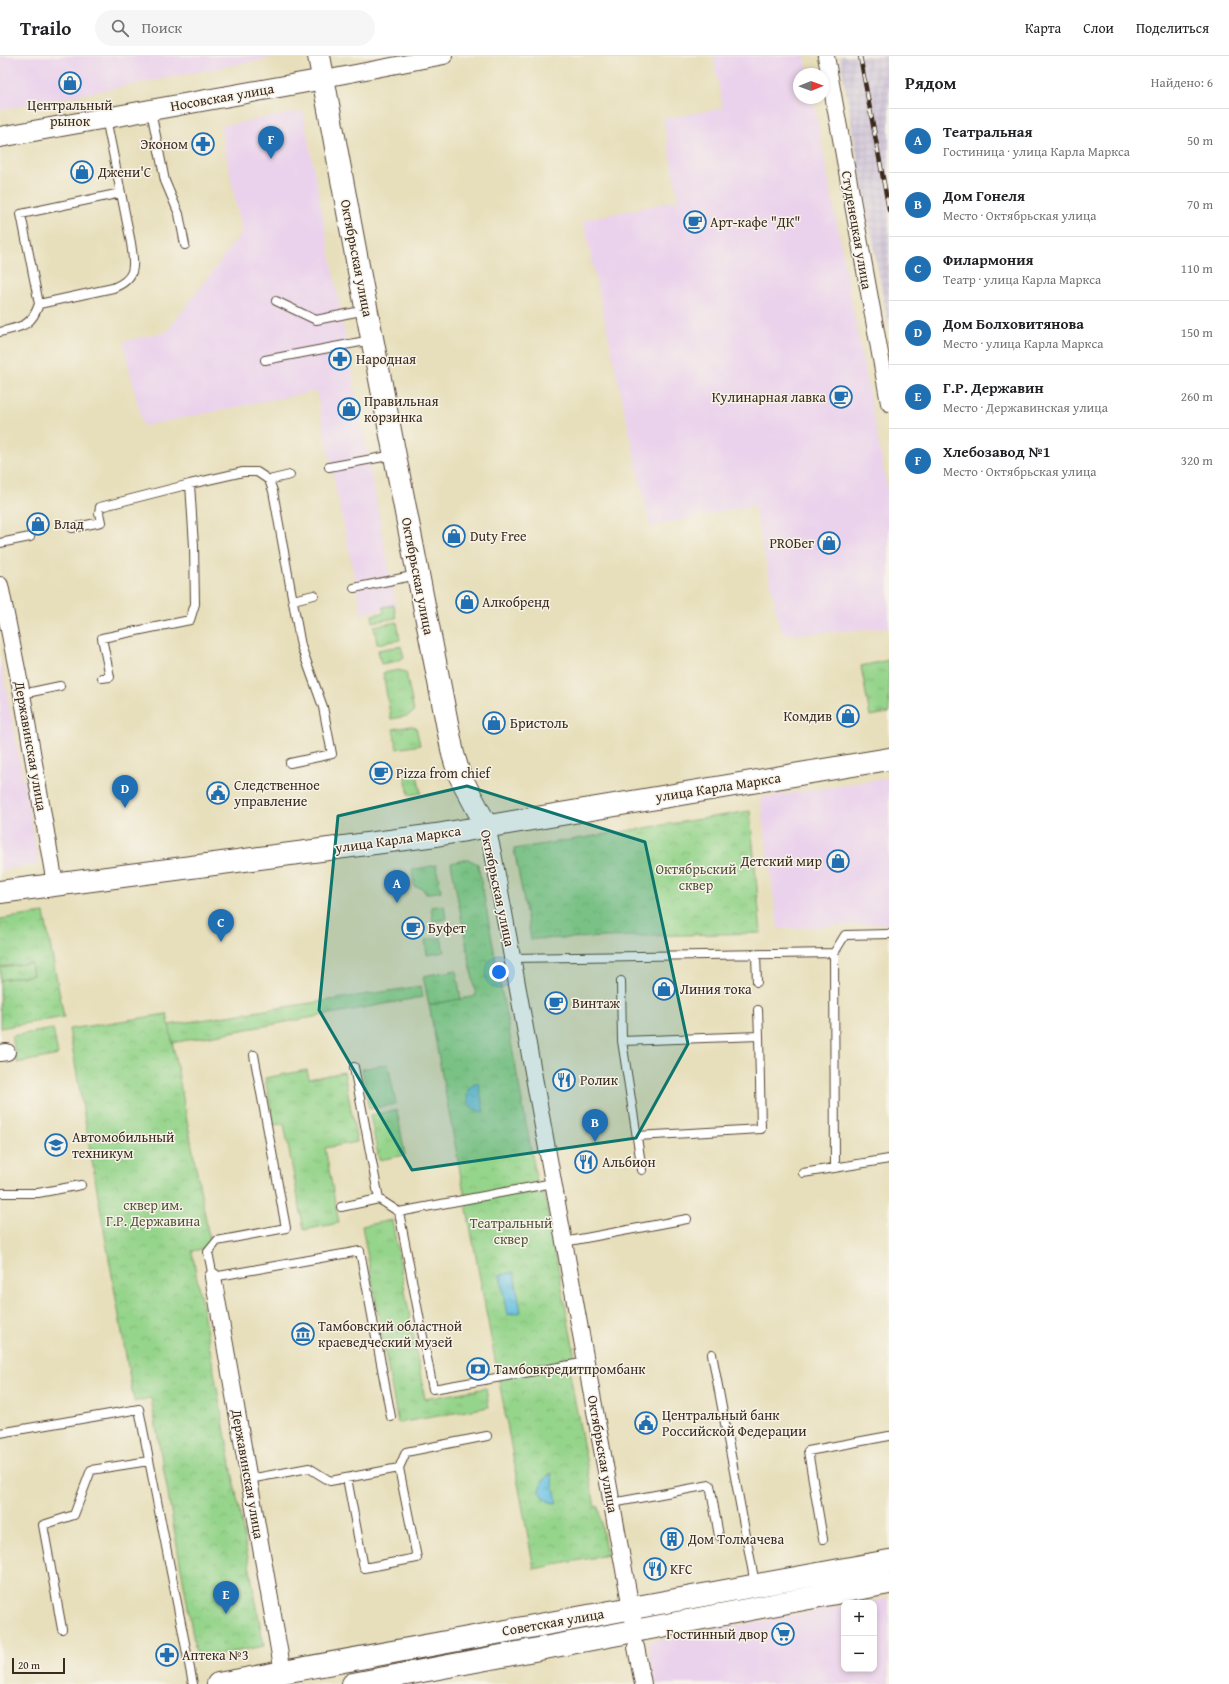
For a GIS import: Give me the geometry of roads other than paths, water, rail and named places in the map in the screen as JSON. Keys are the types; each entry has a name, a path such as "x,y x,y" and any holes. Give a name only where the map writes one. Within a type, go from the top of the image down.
{"main road":[{"name":"Октябрьская улица","path":"319,56 366,310 453,754 459,774 487,827"},
{"name":"улица Карла Маркса","path":"0,892 436,835 666,795 889,759"},
{"name":"Советская улица","path":"218,1684 889,1560"},
{"name":"Советская улица","path":"353,1684 636,1640 889,1583"}],"street":[{"name":"Носовская улица","path":"0,137 324,79 408,59 444,56"},
{"name":"Студенецкая улица","path":"826,56 889,403"},
{"name":"Державинская улица","path":"0,584 22,694 55,884"},
{"name":"Октябрьская улица","path":"487,827 587,1362 643,1684"},
{"name":"Державинская улица","path":"212,1277 283,1672"}],"lane":[{"path":"150,110 165,181 179,214 185,245"},
{"path":"38,304 114,288 124,284 132,275 134,262 106,118"},
{"path":"0,332 25,325 35,314 38,304 21,214 121,193"},
{"path":"276,301 316,320 366,310"},
{"path":"265,360 372,340"},
{"path":"329,467 394,454"},
{"path":"72,528 101,522 99,513 100,507 190,484 243,472 257,472 269,480 273,491 301,646 323,707 332,754 290,763"},
{"path":"269,480 290,476"},
{"path":"102,678 110,677 102,638 190,620 194,613 196,604 195,552 190,484"},
{"path":"0,543 30,536"},
{"path":"354,588 418,574"},
{"path":"293,600 314,595"},
{"path":"22,694 60,686"},
{"path":"835,1168 834,953 845,935 889,934"},
{"path":"512,958 834,953"},
{"path":"756,954 757,982"},
{"path":"621,981 622,1041 642,1170"},
{"path":"637,1136 760,1129 758,1010"},
{"path":"622,1041 759,1036"},
{"path":"254,1055 286,1228 217,1241 208,1252 212,1277 360,1251 391,1417"},
{"path":"354,1067 379,1199"},
{"path":"803,1173 889,1158"},
{"path":"340,1207 379,1199 399,1212 553,1183"},
{"path":"0,1193 38,1193 81,1185"},
{"path":"399,1212 433,1389 587,1362"},
{"path":"564,1242 687,1219"},
{"path":"712,1354 755,1585"},
{"path":"0,1433 139,1409 193,1684"},
{"path":"347,1478 364,1568 417,1558 399,1468 406,1452 487,1436"},
{"path":"823,1539 808,1451 889,1436"},
{"path":"62,1629 43,1525 74,1515 91,1470 149,1461"},
{"path":"249,1479 309,1468 330,1481 399,1468"},
{"path":"612,1503 710,1485 719,1536"}],"water":[{"path":"478,1082 484,1112 475,1110 469,1104 467,1097 469,1088"},
{"path":"514,1272 521,1312 507,1315 500,1275"},
{"path":"551,1473 557,1503 546,1500 540,1490 543,1480"}],"railway":[{"path":"860,56 889,210"}],"place":[{"name":"Центральный рынок","path":"70,83"},
{"name":"Эконом","path":"203,144"},
{"name":"Хлебозавод №1","path":"271,159"},
{"name":"Джени'С","path":"82,172"},
{"name":"Арт-кафе \"ДК\"","path":"695,222"},
{"name":"Народная","path":"340,359"},
{"name":"Кулинарная лавка","path":"841,397"},
{"name":"Правильная корзинка","path":"349,409"},
{"name":"Влад","path":"38,524"},
{"name":"Duty Free","path":"454,536"},
{"name":"PROБег","path":"829,543"},
{"name":"Алкобренд","path":"467,602"},
{"name":"Комдив","path":"848,716"},
{"name":"Бристоль","path":"494,723"},
{"name":"Pizza from chief","path":"381,773"},
{"name":"Следственное управление","path":"218,793"},
{"name":"Дом Болховитянова","path":"125,808"},
{"name":"Детский мир","path":"838,861"},
{"name":"Театральная","path":"397,903"},
{"name":"Буфет","path":"413,928"},
{"name":"Филармония","path":"221,942"},
{"name":"Линия тока","path":"664,989"},
{"name":"Винтаж","path":"556,1003"},
{"name":"Ролик","path":"564,1080"},
{"name":"Дом Гонеля","path":"595,1142"},
{"name":"Автомобильный техникум","path":"56,1145"},
{"name":"Альбион","path":"586,1162"},
{"name":"Тамбовский областной краеведческий музей","path":"303,1334"},
{"name":"Тамбовкредитпромбанк","path":"478,1369"},
{"name":"Центральный банк Российской Федерации","path":"646,1423"},
{"name":"Дом Толмачева","path":"672,1539"},
{"name":"KFC","path":"655,1569"},
{"name":"Г.Р. Державин","path":"226,1614"},
{"name":"Гостинный двор","path":"783,1634"},
{"name":"Аптека №3","path":"167,1655"}],"park label":[{"name":"Октябрьский сквер","path":"696,878"},
{"name":"сквер им. Г.Р. Державина","path":"153,1214"},
{"name":"Театральный сквер","path":"511,1232"}]}
